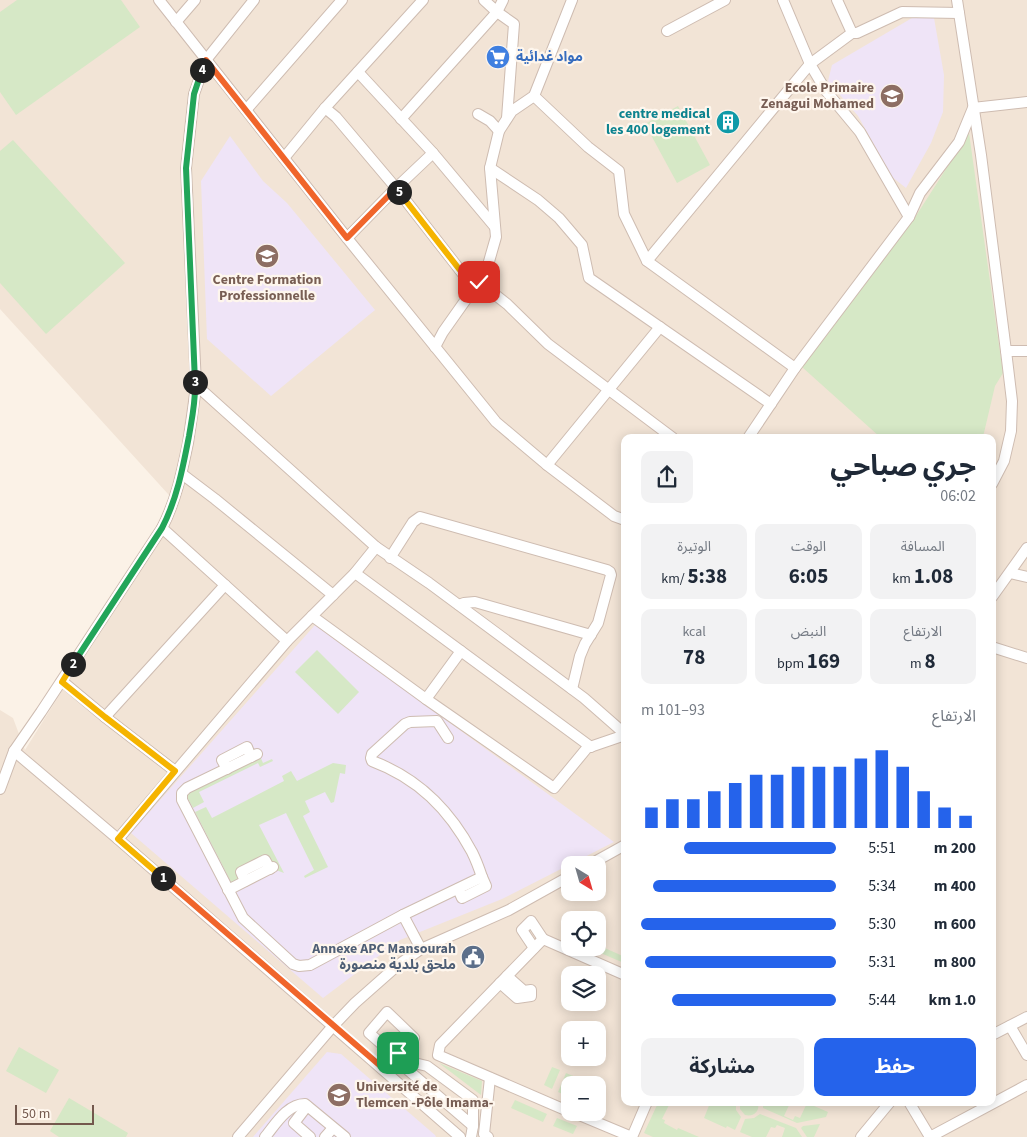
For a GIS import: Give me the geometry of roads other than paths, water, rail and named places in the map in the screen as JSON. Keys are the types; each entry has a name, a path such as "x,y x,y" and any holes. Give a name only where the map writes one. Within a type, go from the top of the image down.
{"street":[{"path":"159,0 347,238 496,422 547,465 614,516 621,519"},
{"path":"176,22 195,0"},
{"path":"0,790 14,751 62,682 170,514 182,474 194,408 196,385 186,168 194,94 206,60 254,0"},
{"path":"246,110 342,0"},
{"path":"284,158 325,108 423,0"},
{"path":"484,0 514,24 506,119"},
{"path":"401,119 497,12 503,0"},
{"path":"435,347 443,332 486,272 496,237 490,168 499,131 512,111 534,96 572,0"},
{"path":"667,31 725,0"},
{"path":"783,0 810,64 826,91 860,132 908,217"},
{"path":"837,0 852,33"},
{"path":"957,0 982,165 1012,402 1011,431 1004,461 996,476"},
{"path":"647,261 810,64 852,33 857,33 902,12 959,13"},
{"path":"358,72 433,153 495,227"},
{"path":"534,96 619,172 624,214 647,261 795,368"},
{"path":"974,108 1027,102"},
{"path":"325,108 336,117 396,188 463,274 479,282 507,304 548,344 668,434"},
{"path":"751,434 795,368 908,217 920,194 958,142 974,108"},
{"path":"478,114 490,121 499,131"},
{"path":"347,238 433,153"},
{"path":"490,168 538,200 559,218 582,245 589,278 771,404"},
{"path":"547,465 660,327"},
{"path":"1006,351 1027,350"},
{"path":"196,385 376,547 429,583 584,698 621,731"},
{"path":"182,474 332,595"},
{"path":"390,558 413,522 420,517 610,572 598,622 580,656 572,689"},
{"path":"162,528 287,641"},
{"path":"118,839 287,641 355,573 376,547"},
{"path":"996,592 1027,548"},
{"path":"355,573 591,746"},
{"path":"1010,573 1027,576"},
{"path":"105,717 225,585"},
{"path":"459,605 475,602 591,635"},
{"path":"312,616 426,699 554,788 584,751 591,746 621,736"},
{"path":"996,648 1027,658"},
{"path":"426,699 461,651"},
{"path":"62,682 175,771"},
{"path":"254,756 247,747 222,760 227,769 187,788 182,792 182,800 246,922 293,964 298,966 310,965 403,915 458,889 462,898 486,886 471,851 446,812 421,788 399,772 372,761 371,758 372,754 405,724 410,722 437,721 448,738"},
{"path":"14,751 406,1088 449,1133 460,1137"},
{"path":"605,856 621,847"},
{"path":"228,890 245,881 241,872 265,860 272,868"},
{"path":"238,1137 333,1026 398,965 421,949 509,910 561,881"},
{"path":"403,915 421,949"},
{"path":"534,948 522,930 531,921 543,938 621,973"},
{"path":"406,1088 438,1055 440,1045 543,938"},
{"path":"384,1069 398,1053 388,1045 384,1047 369,1033 387,1012 414,1038 402,1058 406,1061"},
{"path":"996,1033 1027,1017"},
{"path":"1010,1026 1027,1055"},
{"path":"438,1055 561,1108"},
{"path":"394,1058 427,1066 473,1100 471,1137"},
{"path":"394,1058 473,1126"},
{"path":"488,1137 484,1134 490,1078"},
{"path":"996,1102 1027,1085"},
{"path":"264,1137 286,1112 298,1104 305,1104 345,1137"},
{"path":"307,1106 294,1123 310,1137"},
{"path":"593,1121 632,1137 645,1106"},
{"path":"861,1137 887,1106"},
{"path":"911,1106 930,1137 988,1106"},
{"path":"325,1137 333,1128"}],"place":[{"name":"مواد غدائية","path":"498,57"},
{"name":"Ecole Primaire Zenagui Mohamed","path":"892,96"},
{"name":"centre medical les 400 logement","path":"728,122"},
{"name":"Centre Formation Professionnelle","path":"267,256"},
{"name":"Annexe APC Mansourah ملحق بلدية منصورة","path":"473,957"},
{"name":"Université de Tlemcen -Pôle Imama-","path":"339,1095"}]}
